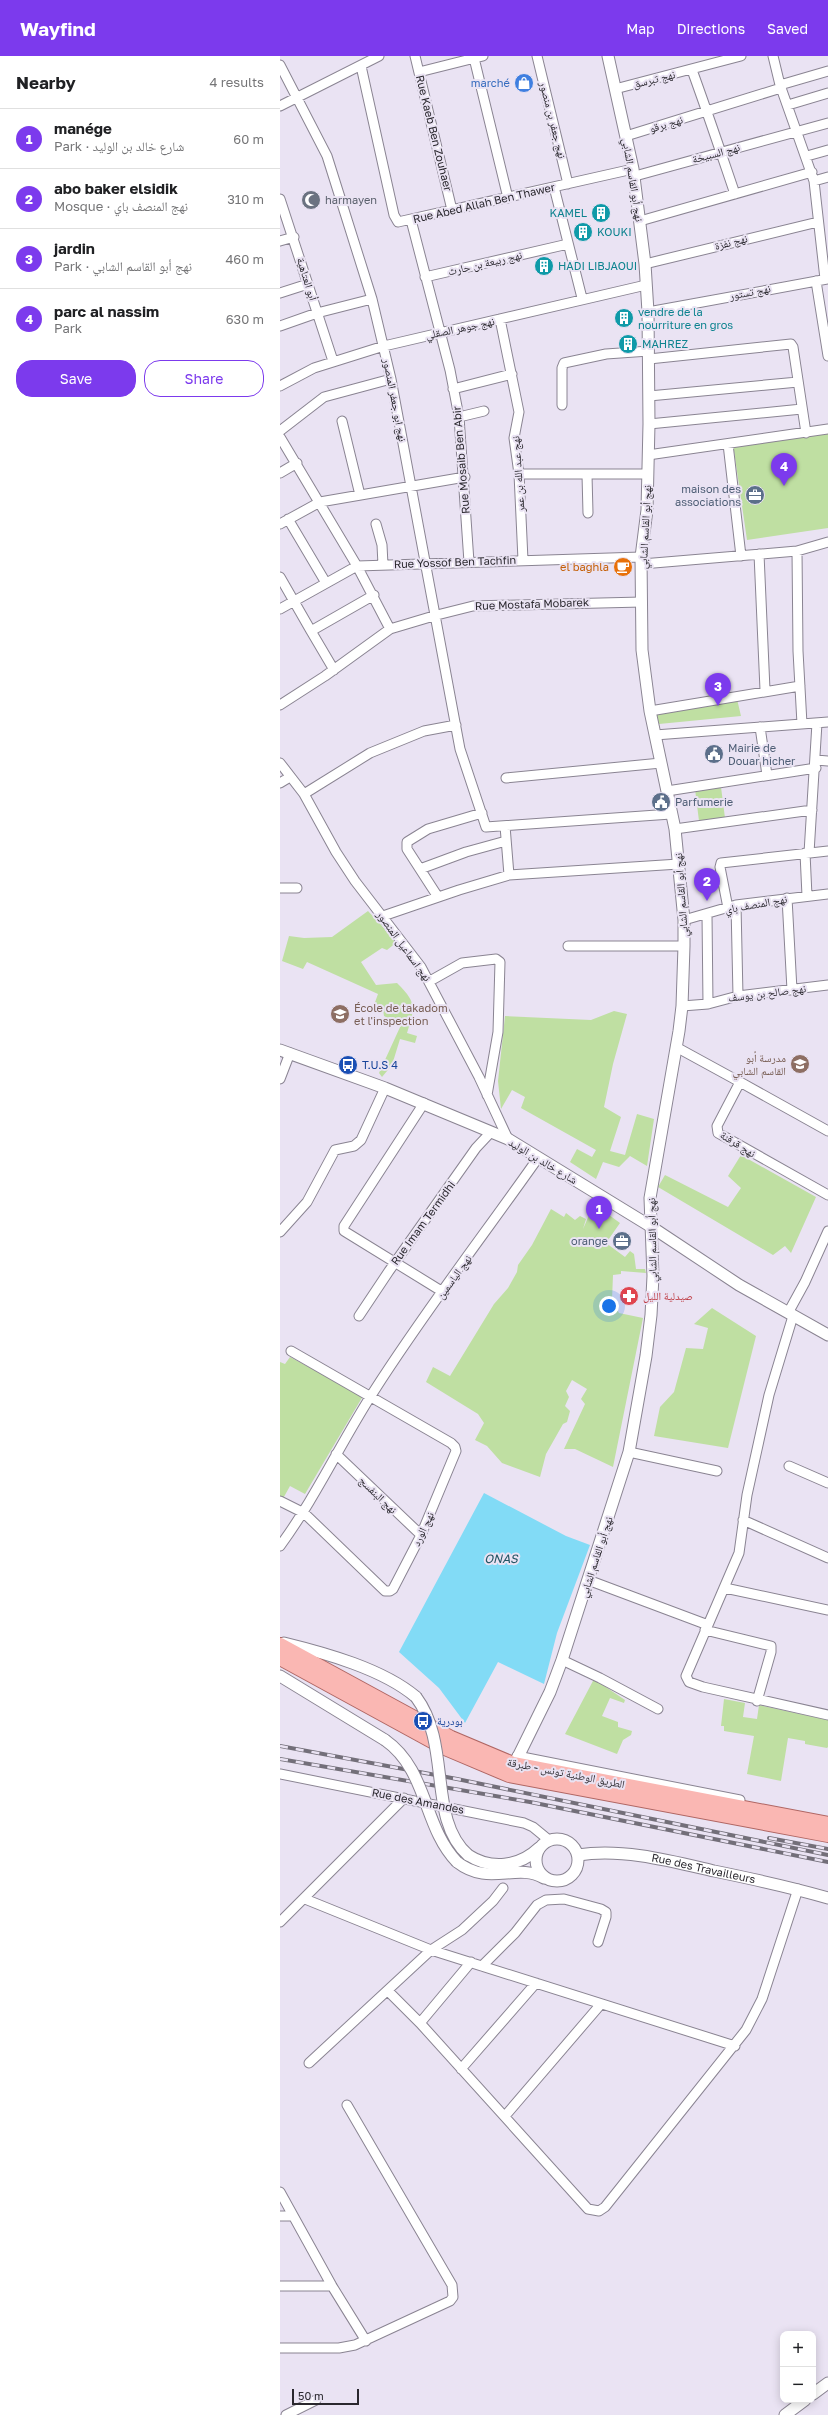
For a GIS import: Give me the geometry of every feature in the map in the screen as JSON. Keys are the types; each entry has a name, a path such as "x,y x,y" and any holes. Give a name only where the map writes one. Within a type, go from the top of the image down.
{"main road":[{"name":"الطريق الوطنية تونس - طبرقة","path":"280,1646 451,1738 513,1765 828,1824"},
{"name":"الطريق الوطنية تونس - طبرقة","path":"280,1658 445,1748 513,1765 828,1835"}],"street":[{"path":"280,106 379,56"},
{"name":"Rue Kaeb Ben Zouhaer","path":"415,56 452,210"},
{"name":"نهج جعفر بن منصور","path":"537,56 568,184"},
{"name":"نهج أبو القاسم الشابي","path":"513,1765 550,1692 562,1660 629,1452 652,1315 650,1226 652,1184 682,1006 684,920 679,864 675,829 650,711 642,650 642,560 647,510 649,424 648,312 645,264 634,172 608,56"},
{"name":"نهج تبرسق","path":"615,89 692,70 710,60 741,56"},
{"path":"773,56 781,86 807,156 813,177 818,222 824,238 823,280 828,356"},
{"path":"419,72 478,57 508,198"},
{"name":"نهج ابو جعفر المنصور","path":"280,65 327,156 372,299 384,346 412,486 425,562 437,615 460,749 486,828 505,826"},
{"name":"Rue Abed Allah Ben Thawer","path":"361,66 394,215 398,222 568,184 634,172"},
{"path":"692,70 735,194"},
{"name":"نهج برقو","path":"626,136 828,71"},
{"path":"788,105 828,93"},
{"name":"نهج السبيخة","path":"634,172 798,132 828,123"},
{"path":"807,156 828,150"},
{"path":"640,221 735,194 813,177 828,177"},
{"path":"554,187 582,298"},
{"name":"أبو العتاهية","path":"280,198 294,236 333,361"},
{"name":"Rue Mosaib Ben Abir","path":"411,220 440,331 459,417 465,477 469,562"},
{"name":"نهج نفزة","path":"645,264 818,222"},
{"path":"280,241 294,236"},
{"name":"نهج ربيعة بن حارث","path":"425,277 568,244"},
{"name":"نهج تستور","path":"648,312 823,280"},
{"path":"280,293 308,284"},
{"name":"نهج جوهر الصقلي","path":"280,386 308,370 384,346 440,331 500,319 582,298 646,285"},
{"path":"280,326 317,312 372,299"},
{"name":"نهج عبد الله بن عمر","path":"500,319 519,412 514,438 519,474 523,560"},
{"path":"562,405 562,368 564,363 606,354 649,355 789,344 793,347 806,433"},
{"path":"453,389 512,374"},
{"path":"280,431 324,397 391,379"},
{"path":"649,396 798,382"},
{"path":"649,424 802,409"},
{"path":"459,417 484,411"},
{"path":"342,421 360,495"},
{"path":"648,455 828,429"},
{"path":"280,436 374,595 390,629"},
{"path":"728,444 741,556"},
{"path":"280,473 297,463"},
{"path":"519,474 648,474"},
{"path":"588,475 588,513"},
{"path":"280,524 320,502 465,477"},
{"path":"288,519 326,584"},
{"path":"376,524 382,545 383,565"},
{"name":"Rue Yossof Ben Tachfin","path":"280,609 357,566 425,562 642,560 741,556 797,551 828,542"},
{"path":"797,551 802,724"},
{"path":"759,554 765,690"},
{"path":"280,577 334,670"},
{"path":"311,631 374,595"},
{"name":"Rue Mostafa Mobarek","path":"280,705 334,670 390,629 437,615 473,606 642,602"},
{"path":"650,711 765,690 800,686"},
{"path":"655,735 828,722"},
{"path":"807,896 807,853 816,764 817,723"},
{"path":"304,794 370,753 424,732 456,725"},
{"path":"760,727 767,775"},
{"path":"667,791 767,775 828,761"},
{"name":"نهج اسماعيل المنصور","path":"280,763 304,794 342,862 410,951 430,981 508,1139"},
{"path":"506,778 661,763"},
{"path":"280,783 290,777"},
{"path":"675,829 812,810"},
{"path":"438,898 407,849 408,840 428,829 482,813"},
{"path":"509,875 505,826 671,814"},
{"path":"420,869 466,852 506,841"},
{"path":"738,996 732,907 720,867 721,863 828,851"},
{"path":"383,916 509,875 679,864"},
{"path":"280,888 297,888"},
{"name":"نهج المنصف باي","path":"684,920 732,907 787,898 828,894"},
{"path":"787,898 792,990"},
{"path":"707,915 708,1004"},
{"path":"568,946 684,946"},
{"path":"430,981 462,963 496,959 500,962 498,1032 487,1094"},
{"name":"نهج صالح بن يوسف","path":"682,1006 708,1004 738,996 828,985"},
{"path":"676,1047 828,1131"},
{"path":"280,1079 285,1052"},
{"name":"شارع خالد بن الوليد","path":"285,1052 424,1103 508,1139 650,1226 738,1285 828,1335"},
{"name":"نهج قرقنة","path":"740,1082 717,1126 718,1134 828,1195"},
{"path":"280,1232 307,1202 335,1150 354,1146 361,1140 385,1088"},
{"path":"424,1103 344,1228 346,1233 396,1261 443,1292"},
{"name":"Rue Imam Termidhi","path":"359,1316 476,1148 491,1132"},
{"name":"نهج الياسمين","path":"280,1546 304,1513 336,1454 371,1396 538,1158"},
{"path":"828,1231 791,1314 773,1380 746,1495 741,1548 725,1588 687,1671 687,1680 703,1687 757,1701 828,1715"},
{"path":"291,1351 371,1396"},
{"name":"نهج الورد","path":"304,1513 387,1592 393,1589 421,1535 456,1448 371,1396"},
{"path":"629,1452 716,1470"},
{"name":"نهج البنفسج","path":"336,1454 421,1535"},
{"path":"789,1466 828,1483"},
{"path":"280,1501 304,1513"},
{"path":"743,1520 828,1558"},
{"path":"588,1580 706,1628 771,1646 771,1652 757,1701"},
{"path":"725,1588 828,1610"},
{"path":"280,1642 361,1668 396,1683 416,1697 426,1712 434,1734 448,1827 457,1844 468,1855 486,1864 508,1864 527,1858 546,1843 560,1839 570,1843 578,1855 576,1870 569,1878 555,1882 527,1872 482,1874 468,1870 457,1862 441,1841 422,1789 411,1768 398,1751 385,1740 280,1676"},
{"path":"562,1660 600,1678 658,1709"},
{"path":"513,1765 828,1818"},
{"name":"Rue des Amandes","path":"280,1774 524,1823 534,1827 546,1843"},
{"path":"280,1922 404,1798"},
{"path":"545,1878 536,1866 536,1855 546,1843"},
{"name":"Rue des Travailleurs","path":"578,1855 604,1852 644,1857 798,1889 828,1898"},
{"path":"309,2064 432,1950 462,1930 493,1901 503,1888"},
{"path":"388,1991 420,2023 588,2209 599,2211 605,2207 735,2046 751,2022 762,1999 798,1889"},
{"path":"305,1898 432,1950 735,2046"},
{"path":"482,1966 515,1934 537,1905 553,1898 594,1907 606,1912 606,1917 598,1942"},
{"path":"420,2023 471,1962"},
{"path":"461,2069 536,1983"},
{"path":"505,2116 602,2004"},
{"path":"280,2348 339,2348 366,2341 450,2301 454,2297 454,2291 347,2105"},
{"path":"280,2192 332,2286 366,2341"},
{"path":"280,2216 294,2216"},
{"path":"280,2286 332,2286"},
{"path":"816,2392 828,2383"},
{"path":"286,2415 316,2400"},
{"path":"785,2415 801,2403"}],"green space":[{"path":"828,433 828,528 747,540 733,444"},
{"path":"737,699 741,716 659,724 656,714"},
{"path":"721,787 725,818 699,821 695,789"},
{"path":"368,911 397,942 387,950 382,948 361,962 376,985 397,983 404,990 411,1001 413,1011 407,1033 417,1036 415,1043 400,1039 392,1065 382,1077 379,1073 401,1025 384,1016 383,1010 374,1005 378,994 307,962 303,969 282,961 289,936 304,938 332,937"},
{"path":"614,1011 627,1014 613,1064 604,1107 621,1117 610,1151 625,1155 637,1114 654,1119 647,1166 630,1156 619,1167 603,1162 596,1179 570,1162 577,1149 592,1157 596,1150 521,1108 525,1097 512,1090 501,1109 498,1081 505,1016 591,1020"},
{"path":"741,1155 816,1197 791,1253 785,1246 773,1255 658,1187 665,1175 728,1207 741,1188 728,1176"},
{"path":"594,1204 620,1223 606,1243 625,1257 630,1251 634,1254 636,1269 645,1269 646,1273 621,1271 621,1274 613,1275 612,1300 619,1313 643,1318 613,1467 575,1449 564,1449 585,1404 581,1399 587,1389 572,1380 566,1391 569,1397 565,1406 570,1411 567,1422 563,1424 546,1454 540,1477 502,1463 487,1446 475,1440 484,1423 478,1414 426,1382 433,1367 450,1376 494,1304 508,1288 517,1272 518,1265 532,1245 551,1209 564,1217 566,1213 575,1220 580,1216 586,1219 583,1229"},
{"path":"712,1308 756,1336 728,1448 654,1436 660,1407 674,1392 686,1348 703,1349 708,1328 694,1324"},
{"path":"290,1357 363,1396 305,1494 290,1486 280,1504 280,1362 285,1364"},
{"path":"594,1679 625,1700 624,1703 610,1698 602,1716 618,1722 618,1727 632,1731 631,1735 623,1740 617,1754 565,1734"},
{"path":"724,1699 745,1703 743,1717 757,1719 759,1705 828,1720 828,1747 805,1744 805,1741 788,1738 781,1781 747,1774 754,1736 724,1731 724,1726 721,1726"}],"water":[{"name":"ONAS","path":"484,1493 566,1536 590,1545 557,1633 544,1684 498,1662 465,1723 439,1688 399,1652"}],"railway":[{"path":"280,1746 457,1779 828,1855"},
{"path":"280,1759 530,1802 828,1862"},
{"path":"769,1838 828,1849"}],"place":[{"name":"marché","path":"524,83"},
{"name":"harmayen","path":"311,200"},
{"name":"KAMEL","path":"601,213"},
{"name":"KOUKI","path":"583,232"},
{"name":"HADI LIBJAOUI","path":"544,266"},
{"name":"vendre de la nourriture en gros","path":"624,318"},
{"name":"MAHREZ","path":"628,344"},
{"name":"parc al nassim","path":"784,486"},
{"name":"maison des associations","path":"755,495"},
{"name":"el baghla","path":"623,567"},
{"name":"jardin","path":"718,706"},
{"name":"Mairie de Douar hicher","path":"714,754"},
{"name":"Parfumerie","path":"661,802"},
{"name":"abo baker elsidik","path":"707,901"},
{"name":"École de takadom et l'inspection","path":"340,1014"},
{"name":"مدرسة أبو القاسم الشابي","path":"800,1064"},
{"name":"T.U.S 4","path":"348,1065"},
{"name":"manége","path":"599,1229"},
{"name":"orange","path":"622,1241"},
{"name":"صيدلية الليل","path":"629,1296"},
{"name":"بودرية","path":"423,1721"}]}
